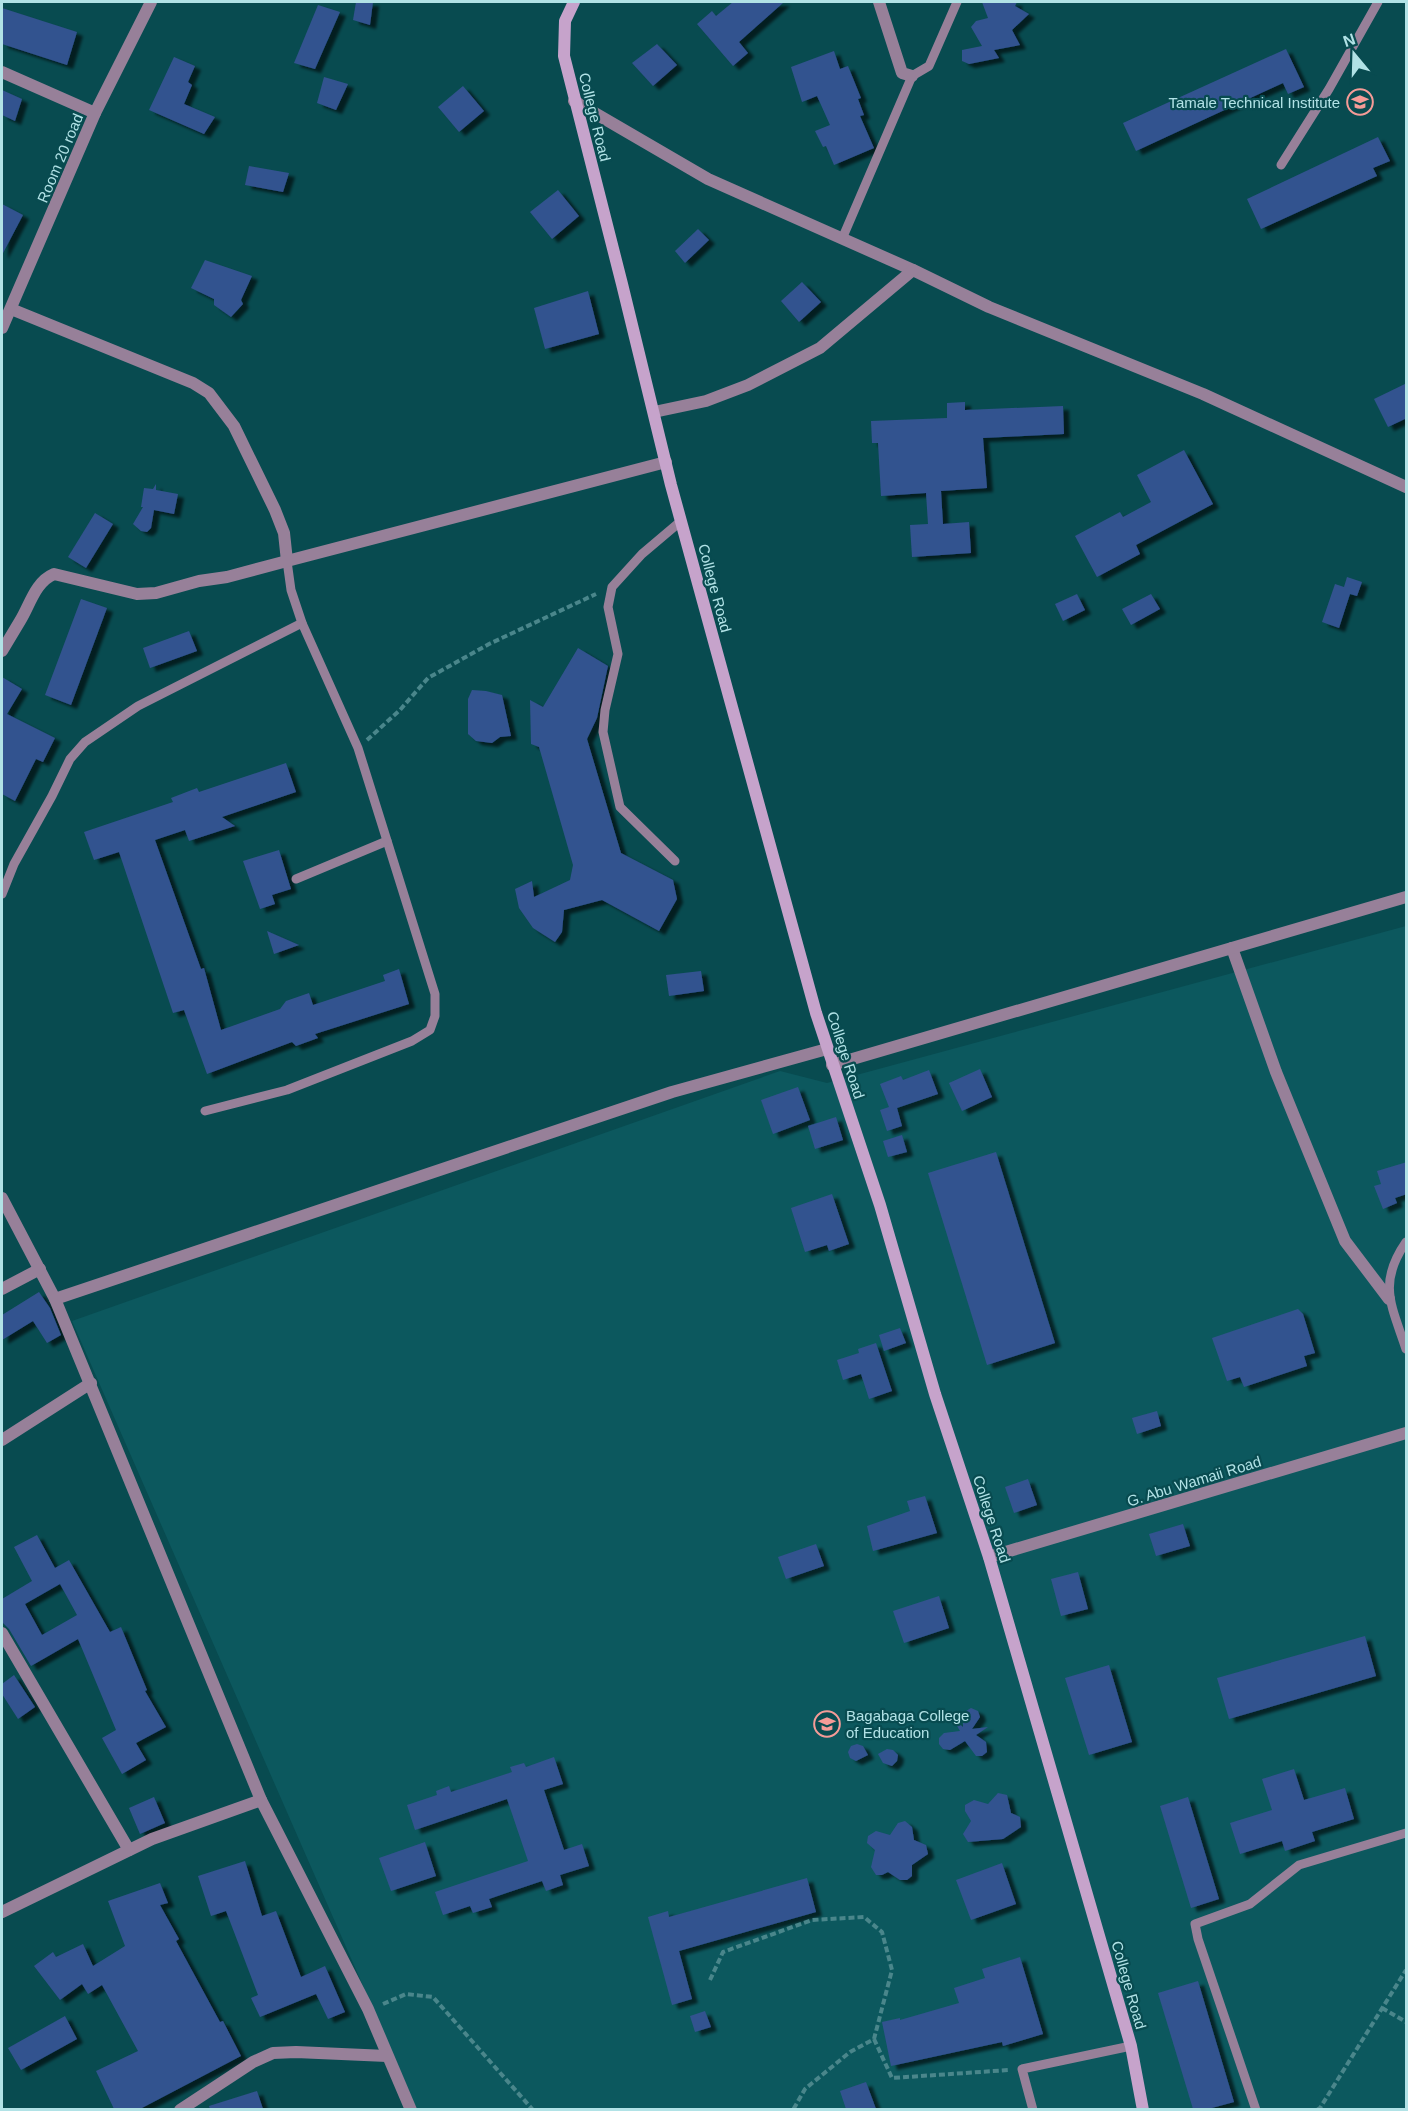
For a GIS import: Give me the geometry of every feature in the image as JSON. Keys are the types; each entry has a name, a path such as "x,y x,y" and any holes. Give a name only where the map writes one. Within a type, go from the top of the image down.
{"street":[{"name":"Room 20 road","path":"2,328 95,113 151,2"},
{"name":"College Road","path":"574,2 566,21 564,56 681,521 827,1049 880,1205 935,1394 989,1557 1131,2046 1143,2109"},
{"path":"879,2 902,73 912,76"},
{"path":"2,72 95,113"},
{"path":"574,101 708,179 913,270 989,307 1203,394 1407,487"},
{"path":"654,412 717,397 748,385 820,348 913,270"},
{"path":"11,309 193,383 209,393 234,426 275,510 284,533 286,561"},
{"path":"2,651 34,593 47,577 54,574 137,594 156,592 199,581 227,577 666,462"},
{"path":"832,1065 1407,897"},
{"path":"1232,948 1276,1072 1345,1241 1389,1299"},
{"path":"56,1299 672,1092 827,1049"},
{"path":"2,1198 56,1299 261,1800 368,2010 411,2109"},
{"path":"2,1288 40,1269"},
{"path":"2,1440 91,1383"},
{"name":"G. Abu Wamaii Road","path":"989,1557 1407,1433"},
{"path":"2,1634 129,1850"},
{"path":"2,1912 153,1839 261,1800"},
{"path":"180,2109 254,2062 273,2054 296,2052 387,2056"}],"lane":[{"path":"842,239 912,76 929,66 957,2"},
{"path":"1281,165 1329,89 1378,2"},
{"path":"675,861 620,807 603,732 605,710 618,654 608,607 612,587 642,554 681,521"},
{"path":"205,1111 287,1090 384,1053 430,1030 435,1016 435,994 358,748 302,623 291,590 286,561"},
{"path":"2,894 14,864 70,759 85,742 138,706 302,623"},
{"path":"296,879 387,841"},
{"path":"1407,1242 1395,1258 1389,1277 1389,1299 1407,1349"},
{"path":"1256,2109 1198,1939 1195,1924 1250,1904 1299,1865 1407,1833"},
{"path":"1033,2109 1022,2069 1131,2046"}],"path":[{"path":"358,748 400,710 428,678 489,644 612,587"},
{"path":"710,1980 723,1952 812,1920 864,1917 882,1932 892,1970 874,2039 892,2079 1022,2069"},
{"path":"1317,2109 1320,2108 1407,1970"},
{"path":"368,2010 406,1994 433,1997 533,2109"},
{"path":"1382,2008 1407,2022"},
{"path":"793,2109 805,2090 850,2052 874,2039"}],"shaded area":[{"name":"Bagabaga College of Education","path":"1406,926 1406,2109 417,2109 72,1321 780,1071 827,1083"}],"building":[{"path":"356,2 373,2 370,25 353,20"},
{"path":"733,2 784,2 739,42 748,53 733,66 697,24 712,11 716,16"},
{"path":"982,2 1017,2 1015,6 1029,14 1012,30 1020,45 994,50 999,58 969,64 962,61 962,50 982,46 971,27 976,21 988,18"},
{"path":"318,5 340,12 315,69 294,63"},
{"path":"2,8 77,32 67,65 2,44"},
{"path":"657,44 677,65 653,86 632,63"},
{"path":"1286,49 1304,87 1288,94 1283,83 1136,151 1123,123"},
{"path":"834,51 840,69 848,66 861,98 858,99 864,115 860,116 874,148 834,165 826,146 823,147 815,131 830,125 817,96 802,102 791,67"},
{"path":"174,57 195,66 188,82 192,85 184,104 215,117 204,134 149,110"},
{"path":"324,77 348,84 336,110 317,103"},
{"path":"463,86 484,111 459,132 438,107"},
{"path":"2,90 22,99 15,121 2,115"},
{"path":"1378,137 1390,161 1373,168 1377,176 1261,229 1247,199"},
{"path":"249,166 289,173 283,192 245,185"},
{"path":"558,190 579,216 552,239 530,212"},
{"path":"2,204 23,215 2,255"},
{"path":"698,229 709,240 685,263 675,251"},
{"path":"205,260 252,276 241,300 243,304 231,317 214,305 214,299 191,288"},
{"path":"802,282 821,302 799,322 781,301"},
{"path":"588,291 599,334 545,349 534,308"},
{"path":"1407,383 1407,418 1388,427 1374,399"},
{"path":"965,402 965,410 1063,406 1064,434 983,438 987,488 941,491 943,524 969,522 971,553 912,557 910,525 928,524 926,493 881,496 878,443 872,443 871,421 947,418 947,403"},
{"path":"1184,450 1213,504 1136,545 1140,554 1097,577 1075,536 1120,512 1123,517 1151,502 1137,475"},
{"path":"156,484 156,490 178,494 174,514 154,510 151,528 147,532 141,531 133,524 143,507 141,507 144,488 153,489"},
{"path":"95,513 113,524 86,568 68,557"},
{"path":"1347,577 1362,582 1357,596 1350,594 1339,628 1322,622 1335,584 1344,587"},
{"path":"1077,594 1085,610 1063,621 1055,604"},
{"path":"1151,594 1160,609 1131,625 1122,609"},
{"path":"81,599 107,608 71,705 45,695"},
{"path":"189,631 197,651 150,668 143,648"},
{"path":"578,648 608,666 597,718 587,739 621,853 673,880 677,899 659,931 602,900 564,910 562,932 555,942 533,928 519,908 515,889 532,881 534,897 570,880 573,865 539,747 531,744 530,700 543,707"},
{"path":"2,677 22,689 7,714 55,738 43,762 36,759 15,801 2,794"},
{"path":"472,690 502,695 511,736 500,737 492,743 476,741 468,734 468,699"},
{"path":"286,763 296,792 222,817 235,826 189,841 185,830 155,840 201,969 204,968 221,1030 280,1009 286,1001 309,993 313,1005 385,981 383,975 399,969 409,1004 315,1034 318,1038 296,1046 292,1042 207,1074 184,1010 173,1013 119,852 94,860 84,832 173,802 171,798 197,788 199,792"},
{"path":"279,850 291,889 272,895 275,904 260,909 243,861"},
{"path":"267,931 299,945 274,954"},
{"path":"701,971 704,991 669,996 666,975"},
{"path":"980,1069 992,1097 962,1111 949,1083"},
{"path":"929,1070 938,1094 897,1108 902,1126 887,1131 880,1110 889,1107 880,1084 901,1076 903,1080"},
{"path":"798,1087 810,1120 773,1134 761,1100"},
{"path":"836,1117 843,1140 815,1149 808,1126"},
{"path":"902,1135 907,1152 888,1157 883,1141"},
{"path":"996,1152 1055,1343 987,1365 928,1173"},
{"path":"1407,1162 1407,1194 1395,1198 1397,1203 1383,1209 1374,1186 1381,1184 1377,1171"},
{"path":"832,1194 849,1244 829,1251 827,1245 805,1252 791,1208"},
{"path":"39,1292 50,1308 61,1335 47,1343 33,1321 2,1340 2,1315"},
{"path":"1298,1309 1303,1314 1315,1353 1304,1356 1307,1366 1244,1387 1240,1377 1227,1381 1212,1338"},
{"path":"900,1328 906,1343 884,1351 879,1335"},
{"path":"876,1343 892,1391 869,1399 861,1374 843,1380 837,1360 859,1353 858,1349"},
{"path":"1157,1411 1161,1426 1137,1434 1132,1418"},
{"path":"1028,1479 1037,1505 1014,1513 1005,1487"},
{"path":"925,1496 937,1533 873,1551 867,1526 910,1511 907,1501"},
{"path":"1183,1524 1190,1546 1156,1556 1149,1534"},
{"path":"37,1535 55,1568 69,1560 110,1632 121,1627 147,1690 145,1691 166,1727 136,1743 146,1760 122,1774 102,1738 116,1730 78,1639 31,1666 9,1629 2,1622 2,1599 32,1581 14,1547","holes":["60,1584 77,1615 42,1635 25,1604"]},
{"path":"816,1544 824,1566 786,1579 778,1557"},
{"path":"1078,1572 1088,1609 1061,1616 1051,1579"},
{"path":"939,1596 949,1628 904,1643 893,1611"},
{"path":"1365,1636 1376,1676 1229,1719 1217,1678"},
{"path":"1109,1665 1132,1742 1089,1755 1065,1678"},
{"path":"14,1675 35,1707 18,1719 2,1694 2,1684"},
{"path":"971,1708 978,1711 980,1717 972,1729 988,1727 976,1735 986,1742 987,1752 982,1756 976,1756 965,1741 950,1750 943,1749 939,1744 939,1738 944,1733 960,1731 953,1719 963,1727 963,1713"},
{"path":"857,1744 863,1746 868,1755 856,1761 850,1758 848,1752 851,1746"},
{"path":"887,1749 893,1750 898,1755 897,1761 892,1766 883,1763 878,1754"},
{"path":"554,1757 563,1784 544,1790 564,1850 582,1844 589,1866 560,1875 563,1885 546,1891 542,1881 489,1899 492,1907 473,1913 470,1906 443,1915 435,1892 528,1861 507,1799 415,1830 407,1805 437,1795 436,1791 449,1786 451,1792 512,1772 510,1767 524,1763 526,1767"},
{"path":"1294,1769 1304,1800 1345,1788 1354,1819 1312,1832 1315,1841 1285,1851 1282,1841 1240,1854 1230,1823 1272,1810 1262,1779"},
{"path":"998,1793 1007,1795 1011,1813 1020,1817 1021,1827 1003,1839 968,1842 963,1834 971,1821 965,1811 965,1805 974,1800 988,1804"},
{"path":"154,1797 165,1823 140,1834 129,1808"},
{"path":"1188,1797 1219,1899 1191,1908 1160,1806"},
{"path":"905,1821 912,1827 914,1840 926,1845 928,1854 912,1865 912,1876 907,1880 900,1880 888,1872 876,1875 871,1867 875,1850 867,1843 868,1836 876,1831 890,1835 898,1823"},
{"path":"425,1842 436,1876 391,1891 379,1858"},
{"path":"245,1861 262,1916 276,1911 301,1977 325,1966 345,2012 328,2019 316,1994 260,2017 251,1998 258,1995 226,1911 211,1916 198,1876"},
{"path":"1002,1863 1016,1904 971,1920 956,1880"},
{"path":"807,1878 816,1912 679,1951 692,1999 672,2005 648,1917 668,1911 669,1917"},
{"path":"160,1883 168,1903 160,1905 179,1939 176,1941 241,2056 140,2109 114,2109 96,2071 138,2051 102,1985 88,1994 82,1984 60,2000 34,1966 53,1952 56,1957 83,1944 93,1966 125,1946 108,1901"},
{"path":"1020,1957 1043,2034 1003,2046 1002,2042 891,2066 882,2022 900,2018 900,2020 959,2003 954,1988 985,1978 982,1969"},
{"path":"1198,1981 1234,2102 1208,2109 1193,2109 1158,1993"},
{"path":"705,2011 711,2027 695,2032 690,2016"},
{"path":"65,2016 77,2039 21,2070 8,2048"},
{"path":"866,2082 876,2109 846,2109 840,2091"},
{"path":"257,2091 263,2109 210,2109 209,2106"}],"place":[{"name":"Tamale Technical Institute","path":"1360,102"},
{"name":"Bagabaga College of Education","path":"827,1724"}]}
